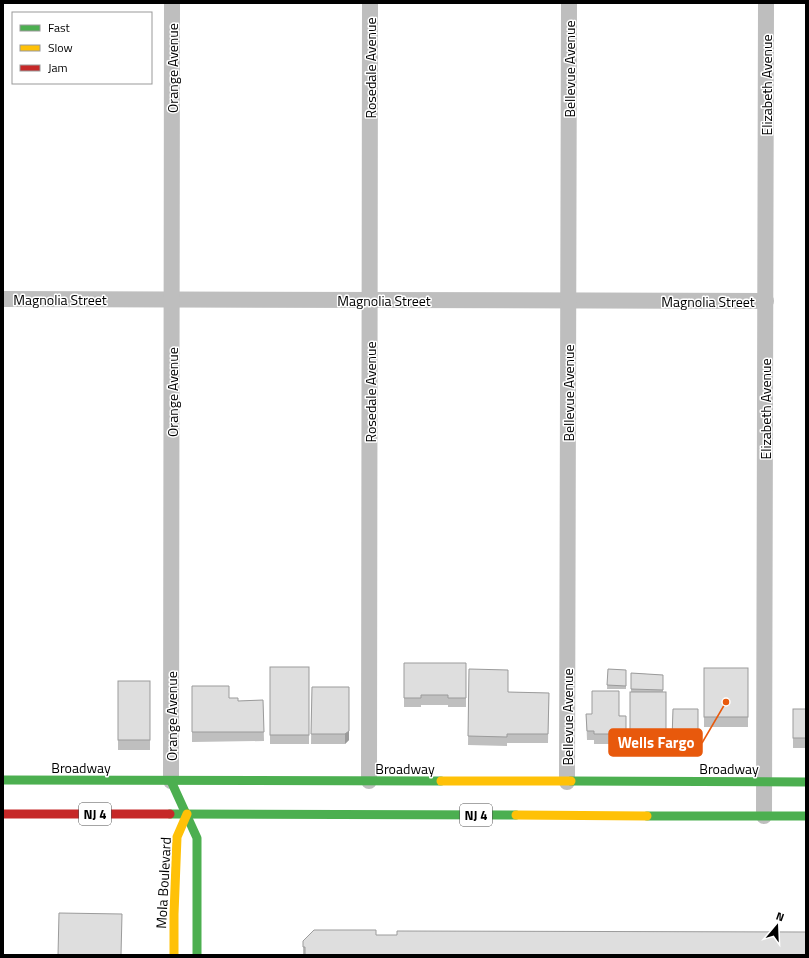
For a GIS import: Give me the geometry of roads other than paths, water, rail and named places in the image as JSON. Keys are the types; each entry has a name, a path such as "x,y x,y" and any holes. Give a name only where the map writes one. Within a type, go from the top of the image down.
{"main road":[{"name":"Broadway","path":"3,780 806,782"},
{"path":"171,781 197,838 197,955"},
{"name":"NJ 4","path":"3,814 806,816"},
{"name":"Mola Boulevard","path":"174,955 177,837 187,814"}],"street":[{"name":"Orange Avenue","path":"171,781 172,3"},
{"name":"Rosedale Avenue","path":"369,782 370,3"},
{"name":"Bellevue Avenue","path":"567,782 569,3"},
{"name":"Elizabeth Avenue","path":"764,816 766,3"},
{"name":"Magnolia Street","path":"3,299 766,301"}],"place":[{"name":"Wells Fargo","path":"726,702"}]}
